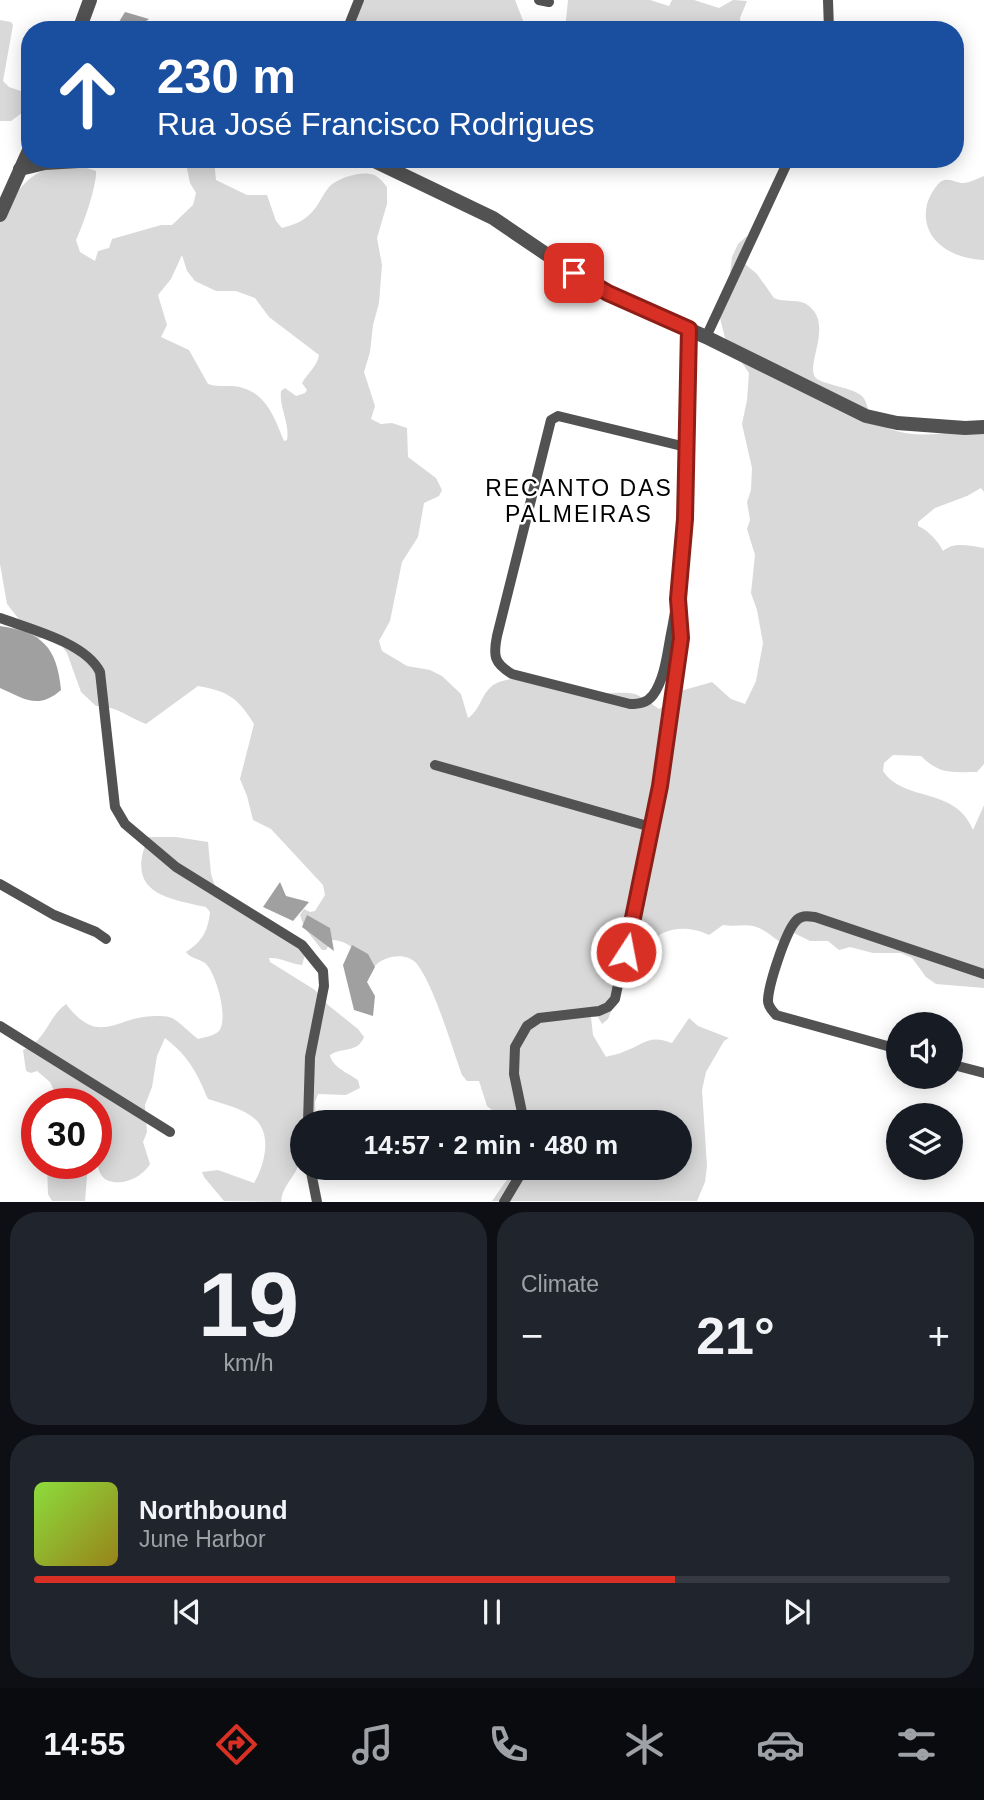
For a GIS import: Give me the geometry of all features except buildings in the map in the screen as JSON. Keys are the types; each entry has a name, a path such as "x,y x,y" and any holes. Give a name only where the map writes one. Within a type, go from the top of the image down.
{"street":[{"path":"82,21 90,0"},
{"path":"350,21 359,0"},
{"path":"828,0 829,21"},
{"path":"0,215 20,169 24,168"},
{"path":"389,168 493,218 608,293 706,337 866,416 897,424 984,427"},
{"path":"706,337 785,168"},
{"path":"686,447 553,417 494,652 499,666 512,674 630,704 641,704 652,696 667,658 683,563 686,447 689,329"},
{"path":"522,1110 514,1074 515,1047 527,1027 539,1018 599,1011 608,1007 615,999 651,827 681,638 678,599"},
{"path":"0,618 60,641 94,660 100,672 114,807 125,824 176,867 302,945 323,971 324,986 310,1057 308,1110"},
{"path":"435,765 651,827"},
{"path":"0,884 54,915 96,932 106,939"},
{"path":"886,1046 776,1015 771,1009 768,1002 772,982 795,920 805,916 815,917 984,974"},
{"path":"0,1026 170,1132"},
{"path":"963,1067 984,1073"},
{"path":"313,1180 317,1202"},
{"path":"504,1202 517,1180"}],"shaded area":[{"path":"358,0 515,0 523,21 351,21"},
{"path":"568,0 650,0 669,6 672,0 694,0 719,8 733,0 747,1 740,21 566,21"},
{"path":"125,12 149,19 146,21 120,21"},
{"path":"0,20 13,25 3,81 9,87 21,91 21,114 11,121 0,121"},
{"path":"49,168 87,168 96,171 89,205 76,240 80,252 95,261 98,251 109,248 112,239 161,225 172,225 193,205 196,193 190,183 187,168 215,168 216,180 247,195 267,195 276,221 282,228 307,217 329,187 343,178 370,174 378,177 387,187 387,204 377,238 382,265 379,303 364,372 375,406 371,419 381,424 392,423 407,428 408,457 436,478 442,490 439,496 424,503 418,537 402,562 390,621 379,641 382,651 407,666 430,670 442,676 461,694 468,718 490,687 506,680 518,679 531,679 597,693 635,694 659,709 665,705 674,689 684,690 712,682 731,699 745,704 756,681 763,643 751,593 755,555 747,529 750,520 747,502 751,490 752,468 742,424 749,373 725,338 720,318 732,257 738,244 747,236 745,264 757,274 774,298 805,304 816,314 819,333 813,371 815,377 859,394 872,416 896,431 941,434 984,426 984,492 981,488 935,508 918,522 918,526 933,537 943,551 957,545 984,548 984,764 977,772 953,772 934,767 921,756 893,755 884,763 883,771 892,781 904,788 943,800 955,807 965,816 973,830 984,805 984,988 936,984 926,977 912,958 901,953 873,953 850,947 839,950 828,941 810,941 788,930 783,944 761,929 746,925 723,925 709,935 692,929 674,929 663,933 634,954 608,1019 602,1024 598,1017 591,1017 593,1035 606,1057 647,1041 657,1039 672,1043 689,1018 698,1026 729,1038 724,1041 706,1072 702,1090 707,1166 705,1182 697,1201 492,1201 507,1180 692,1180 692,1110 492,1110 487,1106 479,1081 467,1081 462,1075 436,1002 417,964 407,957 395,956 369,967 344,942 332,940 326,950 322,950 304,927 300,915 304,909 315,911 325,895 323,885 271,829 253,820 240,779 254,724 243,708 225,693 198,686 146,724 115,709 96,706 81,692 67,653 54,636 36,639 18,629 18,618 7,604 0,564 0,220 21,187 41,172","holes":["182,255 187,271 195,281 216,291 236,291 255,298 269,317 319,355 302,383 307,390 305,393 296,396 285,388 281,391 287,440 284,441 269,409 258,396 239,387 208,384 189,350 161,337 167,325 158,295 171,279"]},
{"path":"984,176 984,260 960,256 940,245 928,228 926,217 928,201 944,180 966,183"},
{"path":"0,626 27,632 45,644 56,663 61,690 45,700 31,701 0,688"},
{"path":"146,837 176,837 208,842 215,886 297,943 305,955 302,965 273,958 269,958 270,962 315,990 364,1037 354,1048 330,1055 337,1066 358,1080 360,1088 346,1095 318,1094 315,1110 290,1110 291,1180 283,1192 281,1202 224,1201 204,1177 202,1172 218,1170 254,1183 265,1151 264,1133 250,1115 208,1099 191,1065 165,1038 157,1056 152,1087 145,1105 147,1132 143,1142 150,1164 139,1176 123,1182 105,1179 112,1179 112,1088 53,1088 37,1071 26,1071 23,1050 37,1041 66,1004 78,1017 99,1027 142,1017 166,1016 198,1039 219,1031 223,1017 222,1007 213,976 205,963 186,952 204,935 210,912 206,907 164,896 146,882 142,872 142,858"},
{"path":"280,882 286,896 309,902 293,921 263,907"},
{"path":"307,915 330,928 334,951 302,927"},
{"path":"352,945 368,954 375,967 367,982 375,996 373,1016 354,1010 343,965"},
{"path":"48,1179 87,1179 85,1201 52,1201 48,1194"}],"district":[{"name":"RECANTO DAS PALMEIRAS","path":"579,501"}],"route":[{"path":"574,273 608,293 689,329 685,519 678,599 681,638 660,786 626,952"}]}
